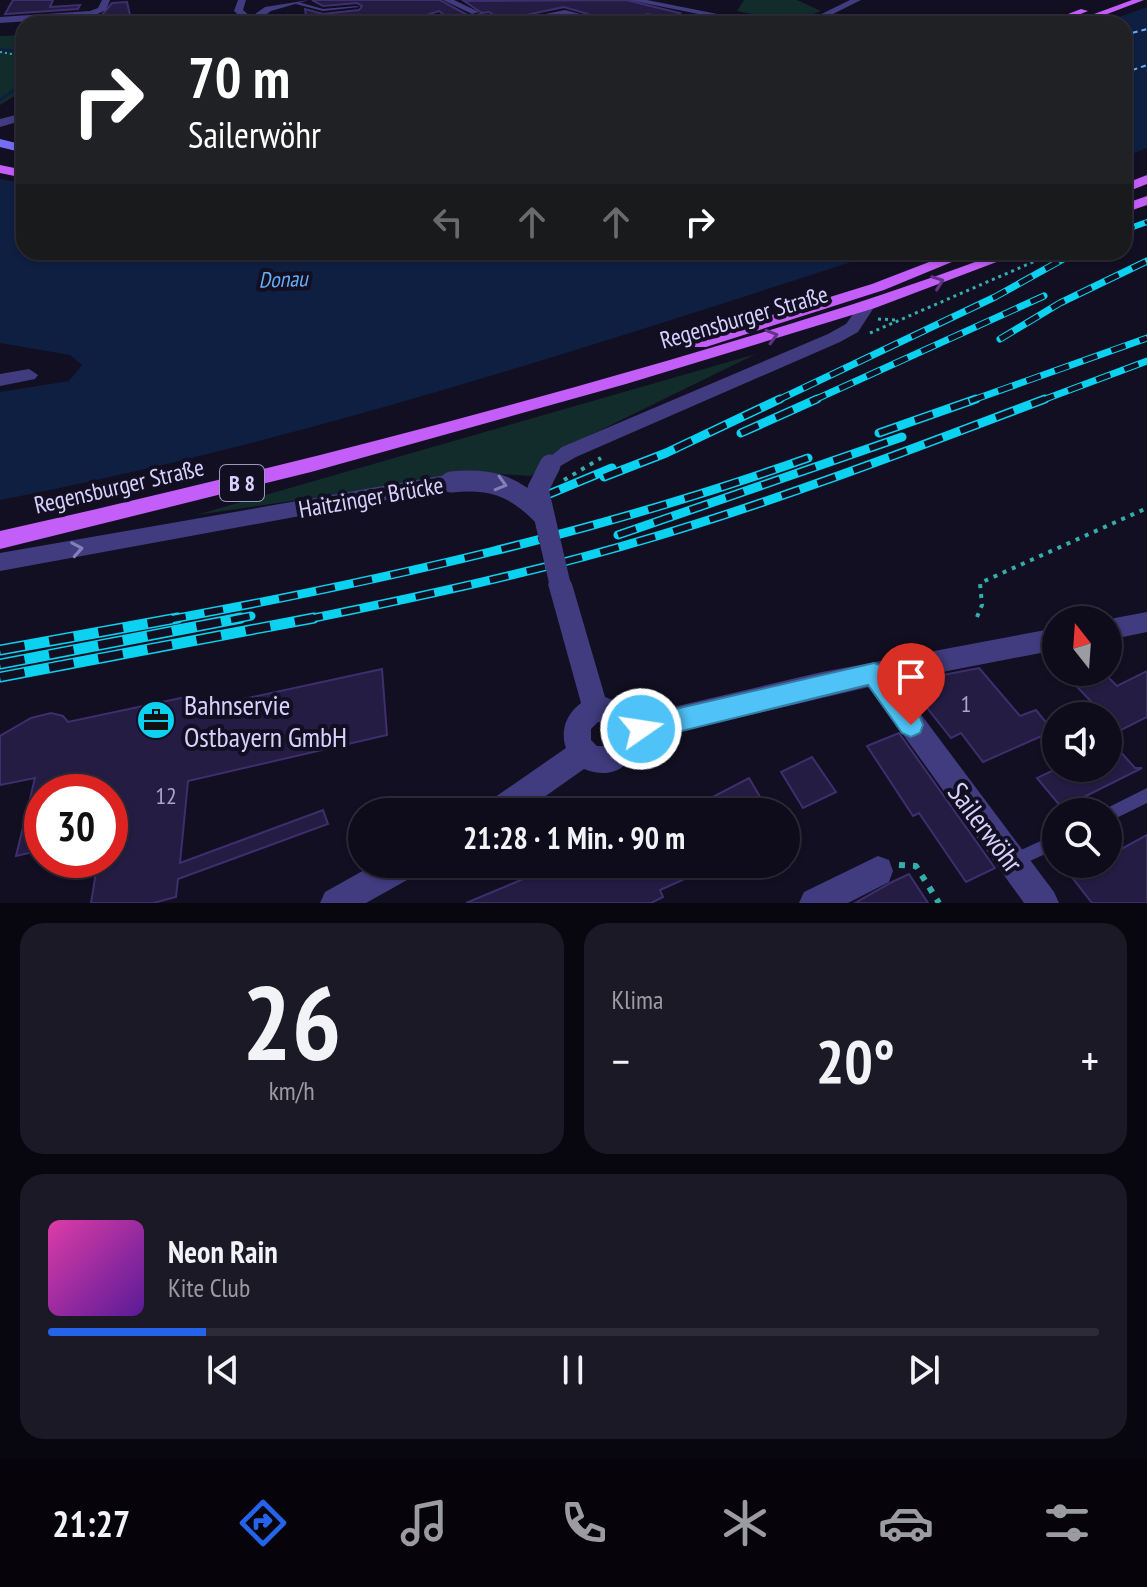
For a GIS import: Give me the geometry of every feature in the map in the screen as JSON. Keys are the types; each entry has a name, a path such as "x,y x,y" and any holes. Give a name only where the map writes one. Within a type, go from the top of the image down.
{"main road":[{"path":"1069,16 1114,0"},
{"path":"1095,16 1140,0"},
{"name":"Regensburger Straße","path":"482,420 600,376 878,287 948,260"},
{"name":"Regensburger Straße","path":"0,540 180,499 482,420 865,309 995,260"},
{"path":"865,309 878,287"}],"street":[{"path":"91,16 99,12 106,0"},
{"path":"447,0 475,12"},
{"path":"633,0 720,16"},
{"path":"823,16 857,0"},
{"path":"257,16 268,9 302,1"},
{"path":"548,16 565,13 578,16"},
{"path":"594,705 541,513 538,489 550,465 569,452 834,338 852,328 865,309"},
{"path":"0,380 29,375"},
{"name":"Haitzinger Brücke","path":"0,562 481,479 510,484 541,513"},
{"path":"1122,626 1147,622"},
{"path":"628,731 874,673 1042,642"},
{"name":"Sailerwöhr","path":"874,673 1043,903"},
{"path":"594,705 619,716 628,731 625,746 614,757 597,759 582,751 576,735 577,726 594,705"},
{"path":"519,798 568,765 582,751"},
{"path":"815,903 878,871"},
{"path":"336,903 380,878"}],"lane":[{"path":"302,1 323,10 357,7"},
{"path":"1122,808 1147,795"},
{"path":"1011,862 1042,848"}],"path":[{"path":"899,320 1038,260"},
{"path":"977,617 982,605 980,583 1147,508"},
{"path":"878,871 898,865 916,866 939,903"}],"green space":[{"path":"744,0 797,0 821,11 808,16 762,16 737,11"},
{"path":"16,35 16,95 0,105 0,36"},
{"path":"756,354 560,450 531,476 483,473 196,515"}],"water":[{"path":"1147,7 1147,148 1132,154 1132,16 1122,16"},
{"name":"Donau","path":"0,179 16,182 16,260 857,260 445,390 224,450 0,500 0,392 69,381 82,365 70,355 0,343"}],"building":[{"path":"13,0 53,0 50,7 80,5 78,9 5,14"},
{"path":"312,0 440,0 469,16 446,16 439,11 423,16 306,16 305,9 323,14 359,10 362,6 357,3 323,6"},
{"path":"626,0 680,13 675,16 594,16 564,7 521,16 496,16 489,12 482,13 464,1"},
{"path":"127,2 130,16 101,16 112,3"},
{"path":"979,668 1020,716 1036,710 1042,717 1042,736 983,762 961,733 951,738 912,689 943,675"},
{"path":"382,669 387,735 188,781 180,863 323,810 328,824 178,879 176,897 153,903 91,903 95,878 128,878 128,774 24,774 24,780 0,785 0,736 31,718 51,713 63,716 68,722 195,695 194,707 202,705 202,708"},
{"path":"1147,671 1147,717 1122,730 1122,702 1091,702 1076,686 1122,686"},
{"path":"899,733 995,868 966,882 919,813 913,816 867,746"},
{"path":"1122,754 1135,768 1142,768 1122,778"},
{"path":"812,757 836,792 803,808 800,798 797,798 781,772"},
{"path":"1042,776 1042,782 1114,782 1082,798 1054,798 1037,778"},
{"path":"749,778 761,798 711,798"},
{"path":"24,823 24,854 16,856"},
{"path":"1147,835 1147,903 1092,903 1073,878 1122,878 1122,848"},
{"path":"909,874 928,903 855,903 892,882"},
{"path":"526,878 687,878 660,890 663,897 651,903 466,903"}],"waterway":[{"path":"0,50 16,51"},
{"path":"0,100 16,89"}],"ferry route":[{"path":"1132,33 1147,29"},
{"path":"1132,70 1147,65"}],"railway":[{"path":"1132,227 1147,222"},
{"path":"776,401 995,297 1062,260"},
{"path":"1000,339 1060,303 1147,261"},
{"path":"812,401 1044,296"},
{"path":"970,401 1147,338"},
{"path":"1040,401 1147,361"},
{"path":"604,477 666,453 780,399"},
{"path":"741,433 817,399"},
{"path":"879,433 976,399"},
{"path":"312,618 570,561 657,536 804,488 1045,399"},
{"path":"618,535 902,437"},
{"path":"168,620 491,552 650,509 808,458"},
{"path":"542,497 612,468"},
{"path":"241,618 251,616"},
{"path":"168,620 178,618"},
{"path":"0,664 241,618"},
{"path":"231,620 241,618"},
{"path":"0,677 312,618"},
{"path":"304,620 312,618"},
{"path":"0,650 168,620"}],"place":[{"name":"Bahnservie Ostbayern GmbH","path":"156,720"}],"route":[{"path":"641,729 874,673 911,725"}]}
